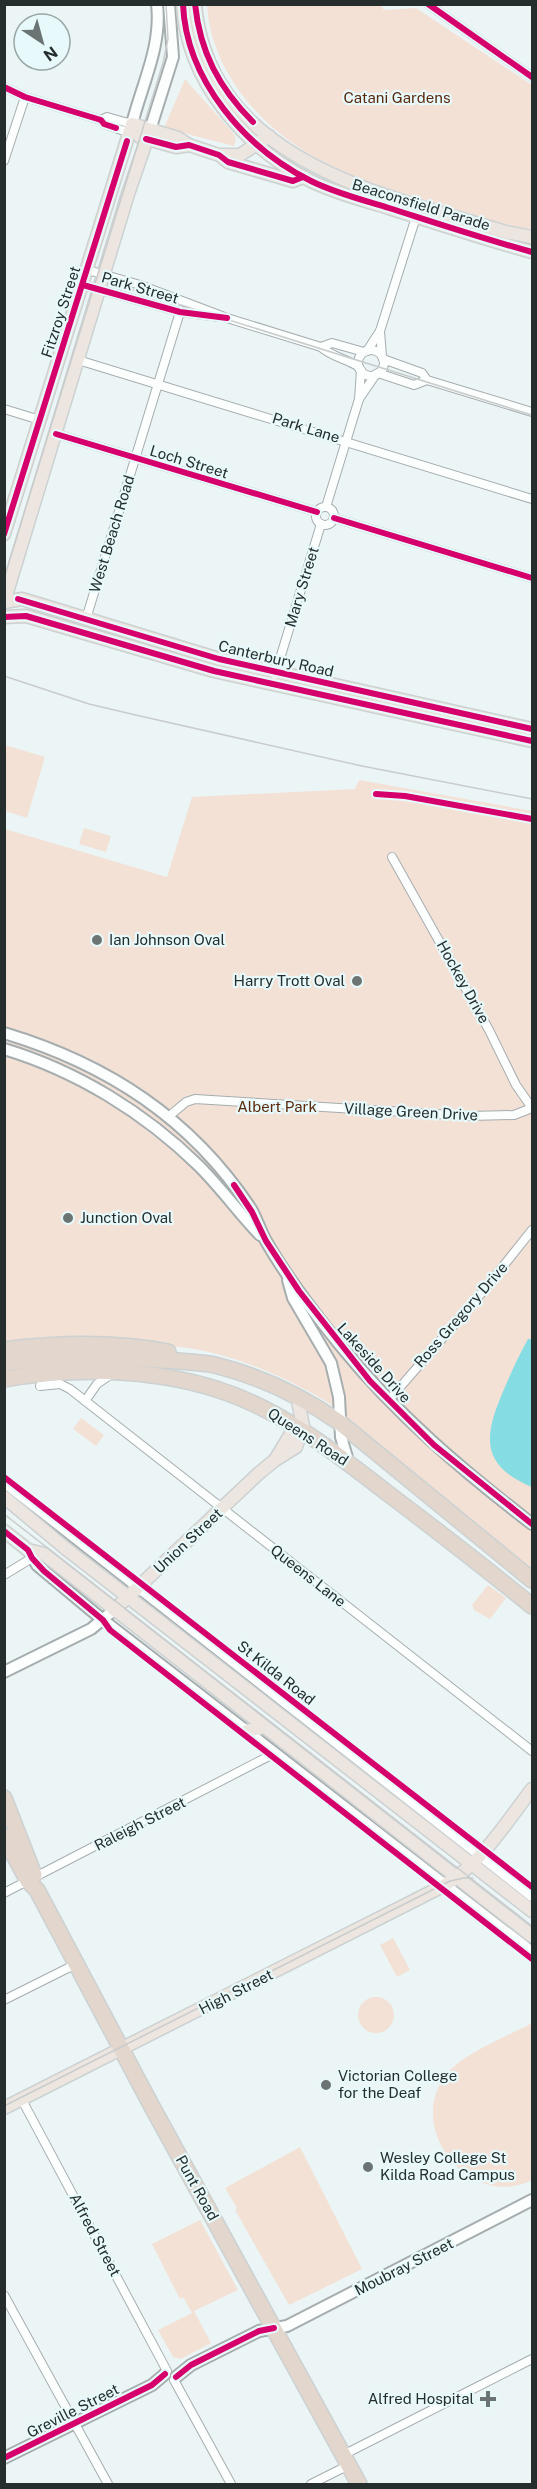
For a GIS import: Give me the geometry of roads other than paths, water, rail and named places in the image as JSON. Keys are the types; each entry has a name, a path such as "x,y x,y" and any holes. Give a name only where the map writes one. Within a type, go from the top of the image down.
{"highway":[{"path":"4,1350 83,1345 132,1347 202,1358 213,1365"},
{"name":"Queens Road","path":"4,1363 83,1357 145,1359 213,1365 264,1381 297,1396 339,1422 532,1580"},
{"name":"Queens Road","path":"4,1379 51,1374 114,1372 180,1380 217,1389 264,1408 298,1427 349,1464 532,1606"},
{"name":"Punt Road","path":"4,1798 33,1883"},
{"name":"Punt Road","path":"4,1837 33,1883 359,2484"}],"main road":[{"name":"Beaconsfield Parade","path":"183,4 188,41 205,83 222,106 257,143"},
{"name":"Beaconsfield Parade","path":"195,4 201,40 214,74 235,103 303,177 326,188 532,252"},
{"name":"Beaconsfield Parade","path":"131,128 148,134 178,138 189,145 219,155 240,155 257,143 270,143 347,182 506,232 532,237"},
{"name":"Fitzroy Street","path":"4,534 131,128"},
{"name":"Fitzroy Street","path":"4,602 148,134"},
{"path":"243,166 255,163 270,143"},
{"name":"Beaconsfield Parade","path":"219,155 228,162 293,181 303,177"},
{"name":"Canterbury Road","path":"4,602 22,599 274,677 532,741"},
{"name":"Canterbury Road","path":"4,617 26,616 214,671 274,677 532,729"},
{"path":"297,1396 298,1427"},
{"name":"Union Street","path":"114,1610 275,1460 296,1447 298,1427"},
{"name":"St Kilda Road","path":"4,1497 128,1598 469,1867 532,1936"},
{"name":"St Kilda Road","path":"4,1531 30,1554 44,1554 264,1727 532,1911"},
{"path":"247,1731 264,1727"},
{"name":"High Street","path":"4,2108 446,1885 469,1867 532,1789"}],"street":[{"name":"Fitzroy Street","path":"148,134 173,57 170,4"},
{"path":"428,4 532,76"},
{"name":"Fitzroy Street","path":"131,128 157,42 158,7"},
{"path":"4,87 25,97 101,120 104,124 131,128"},
{"path":"4,161 25,97"},
{"path":"360,399 359,360 380,331 416,217"},
{"name":"Park Street","path":"88,270 174,296 226,318 321,347 329,354 345,359 360,369"},
{"name":"Park Street","path":"83,285 180,312 226,318"},
{"name":"West Beach Road","path":"86,619 180,312"},
{"path":"326,507 345,440 360,399 383,366 380,331"},
{"name":"Park Street","path":"321,347 332,343 366,351"},
{"path":"366,351 376,351 382,358 422,373 427,380 532,412"},
{"name":"Park Lane","path":"78,360 532,499"},
{"path":"360,369 368,375 377,374 414,385 427,380"},
{"path":"4,409 40,420"},
{"name":"Loch Street","path":"56,434 317,512"},
{"path":"326,507 331,510 334,518 328,524 321,524 316,518 317,512 326,507"},
{"path":"334,518 532,578"},
{"name":"Mary Street","path":"274,677 321,524"},
{"name":"Hockey Drive","path":"392,857 489,1030 516,1085 532,1108"},
{"name":"Lakeside Drive","path":"4,1034 43,1046 90,1066 135,1092 168,1117 203,1149 234,1185 252,1212 266,1241"},
{"name":"Lakeside Drive","path":"4,1049 40,1061 72,1076 108,1096 157,1129 200,1168 266,1241 339,1344 388,1400 434,1445 532,1524"},
{"name":"Village Green Drive","path":"157,1129 186,1102 195,1099 469,1116 514,1115 532,1108"},
{"name":"Ross Gregory Drive","path":"388,1400 532,1230"},
{"path":"285,1269 293,1298 331,1363 339,1396 341,1440 349,1464"},
{"path":"85,1401 97,1384 114,1372"},
{"name":"Queens Lane","path":"40,1386 62,1384 85,1401 532,1751"},
{"name":"St Kilda Road","path":"4,1482 138,1588 469,1867 532,1896"},
{"path":"4,1575 30,1554"},
{"name":"St Kilda Road","path":"30,1554 103,1620 532,1952"},
{"name":"Union Street","path":"4,1672 91,1629 114,1610"},
{"name":"Raleigh Street","path":"4,1893 33,1883 275,1753"},
{"path":"4,2000 76,1964"},
{"name":"Alfred Street","path":"22,2100 231,2484"},
{"name":"Moubray Street","path":"274,2328 287,2326 352,2294 532,2200"},
{"path":"4,2295 108,2484"},
{"name":"Greville Street","path":"4,2458 259,2331 274,2328"},
{"path":"311,2484 346,2460 532,2359"}],"water":[{"path":"528,1339 532,1339 532,1487 504,1470 491,1450 490,1438 496,1410"}],"tram line":[{"path":"4,578 163,63 168,39 166,4"},
{"path":"130,289 532,415"},
{"path":"4,676 89,704 140,716 362,766 532,799"},
{"path":"4,1514 532,1926"},
{"path":"4,2106 450,1881 473,1878"}],"place":[{"name":"Ian Johnson Oval","path":"97,940"},
{"name":"Harry Trott Oval","path":"357,981"},
{"name":"Junction Oval","path":"68,1218"},
{"name":"Victorian College for the Deaf","path":"326,2085"},
{"name":"Wesley College St Kilda Road Campus","path":"368,2167"},
{"name":"Alfred Hospital","path":"488,2399"}],"park label":[{"name":"Catani Gardens","path":"397,98"},
{"name":"Albert Park","path":"277,1107"}]}
